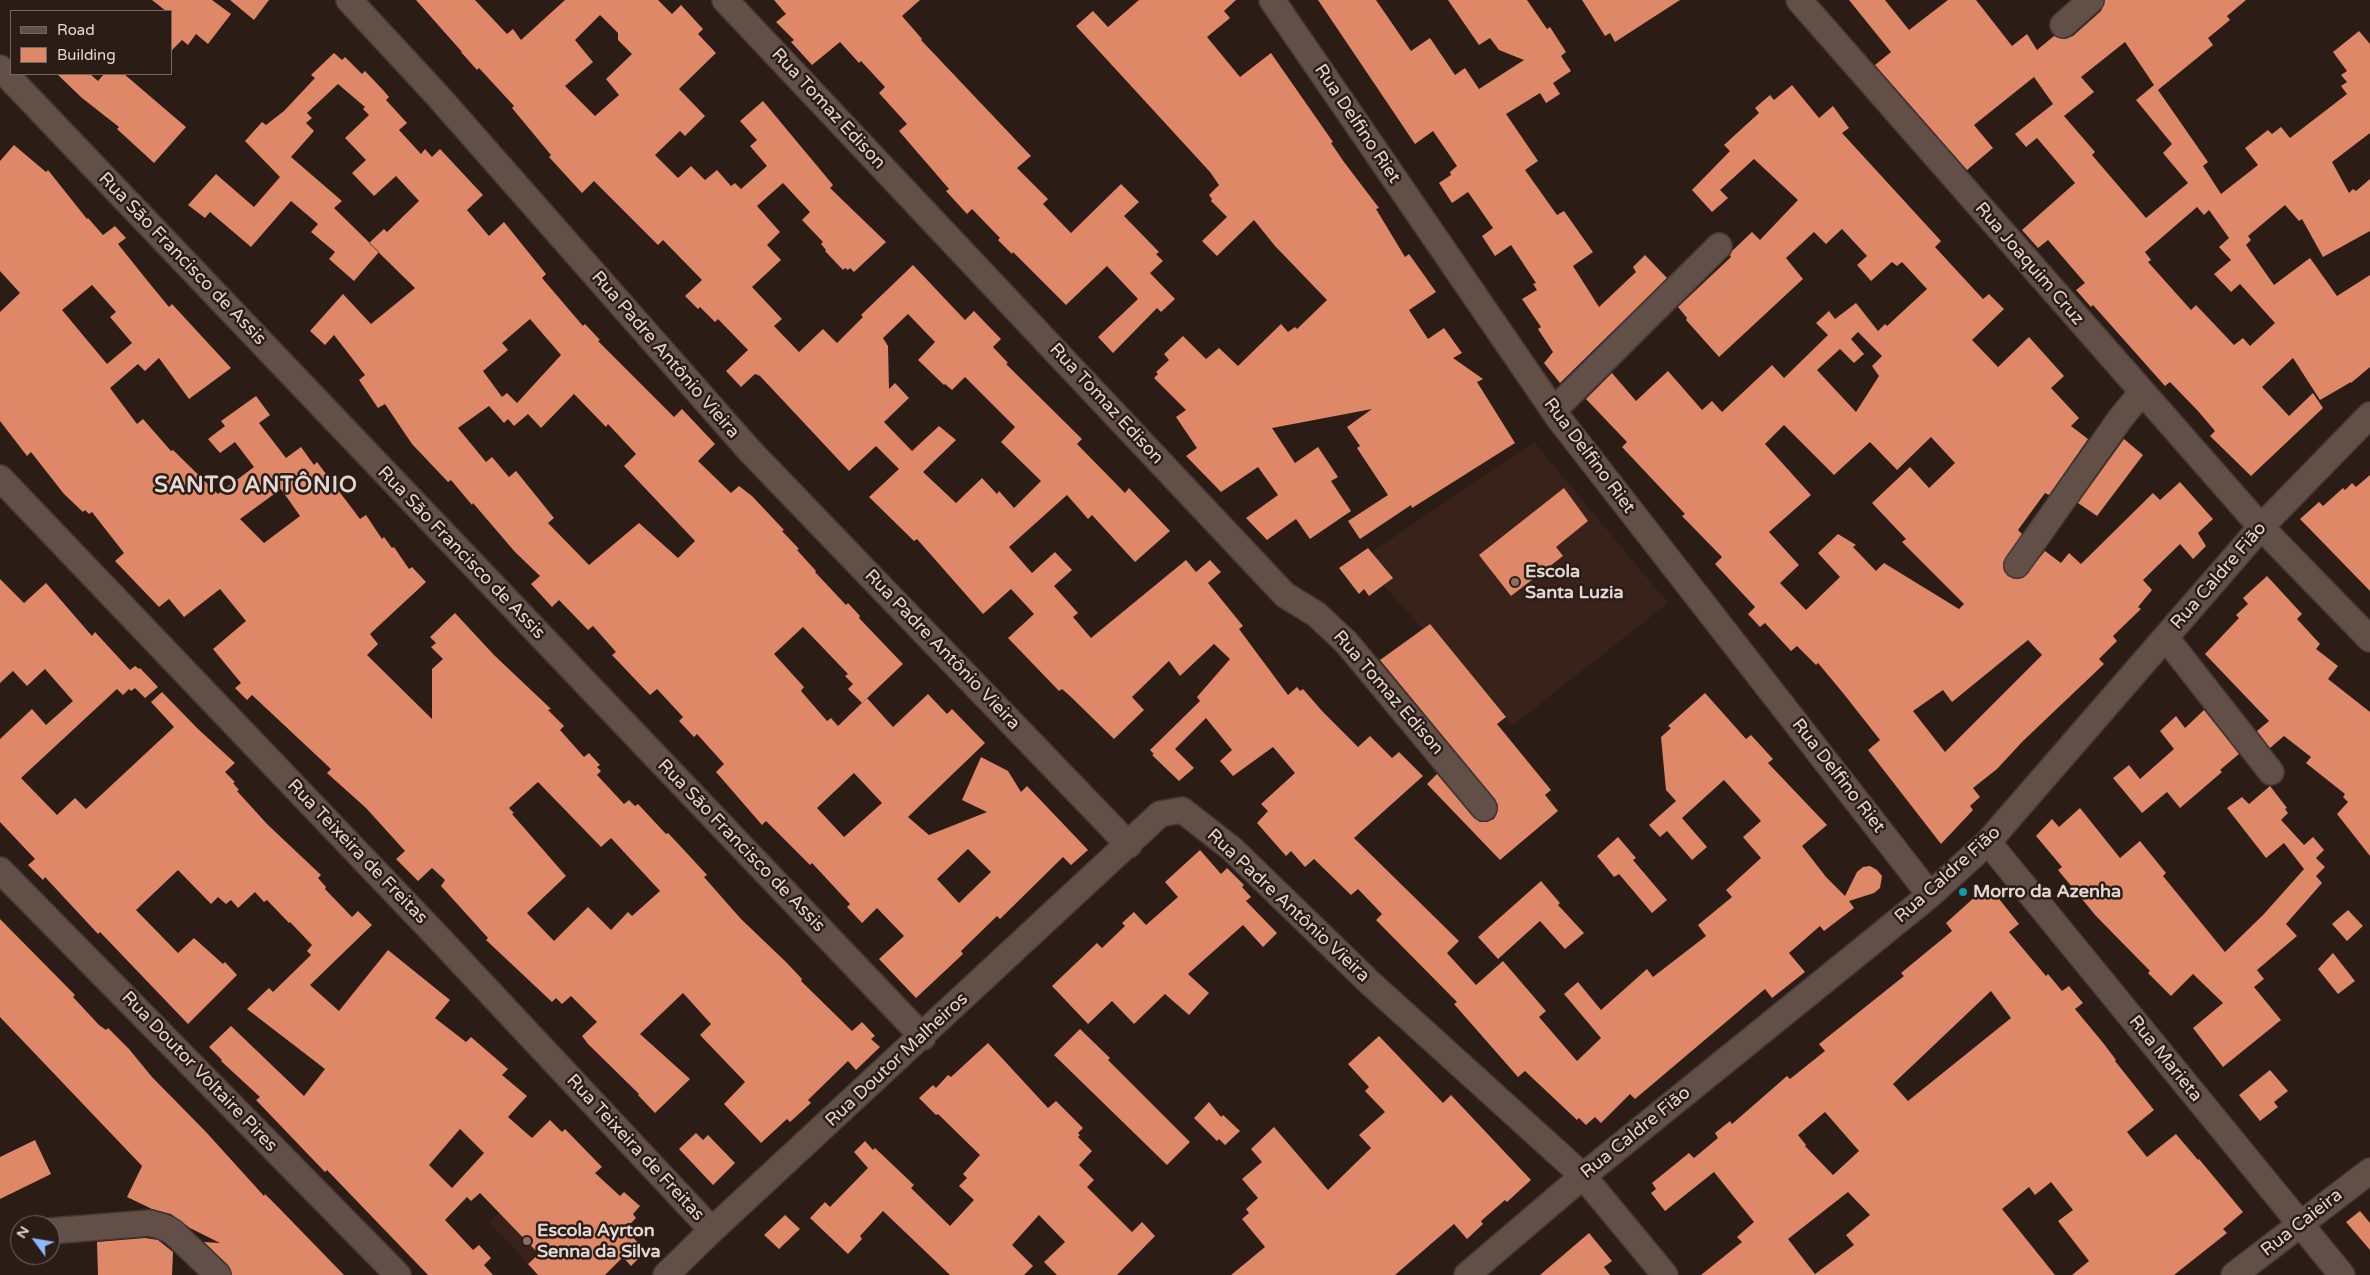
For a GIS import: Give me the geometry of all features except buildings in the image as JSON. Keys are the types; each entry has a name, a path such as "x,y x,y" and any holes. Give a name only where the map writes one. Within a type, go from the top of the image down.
{"street":[{"name":"Rua Padre Antônio Vieira","path":"349,0 443,103 750,451 1129,845 1160,814 1182,810 1232,849 1368,981 1583,1176 1665,1275"},
{"name":"Rua Tomaz Edison","path":"725,0 1285,595 1316,614 1346,642 1484,808"},
{"name":"Rua Delfino Riet","path":"1272,0 1554,410 1930,895"},
{"name":"Rua Joaquim Cruz","path":"1799,0 2261,527 2370,639"},
{"path":"2063,25 2091,0"},
{"name":"Rua São Francisco de Assis","path":"0,68 923,1037"},
{"path":"1554,410 1719,246"},
{"path":"2016,565 2120,419 2142,392"},
{"name":"Rua Caldre Fião","path":"1467,1275 1583,1176 1930,895 1988,842 2261,527 2370,415"},
{"name":"Rua Teixeira de Freitas","path":"0,478 436,935 712,1230"},
{"path":"2166,638 2271,772"},
{"name":"Rua Marieta","path":"1988,842 2342,1275"},
{"name":"Rua Doutor Malheiros","path":"672,1273 712,1230 1129,845"},
{"name":"Rua Doutor Voltaire Pires","path":"0,870 398,1275"},
{"name":"Rua Caieira","path":"2234,1275 2370,1171"},
{"path":"60,1230 150,1223 164,1227 218,1275"}],"shaded area":[{"name":"Escola Santa Luzia","path":"1534,442 1668,603 1512,726 1360,560"},
{"name":"Escola Ayrton Senna da Silva","path":"500,1213 580,1275 538,1275 489,1222"}],"place":[{"name":"Escola Santa Luzia","path":"1515,582"},
{"name":"Morro da Azenha","path":"1963,892"},
{"name":"Escola Ayrton Senna da Silva","path":"527,1241"}],"district":[{"name":"SANTO ANTÔNIO","path":"256,486"}]}
